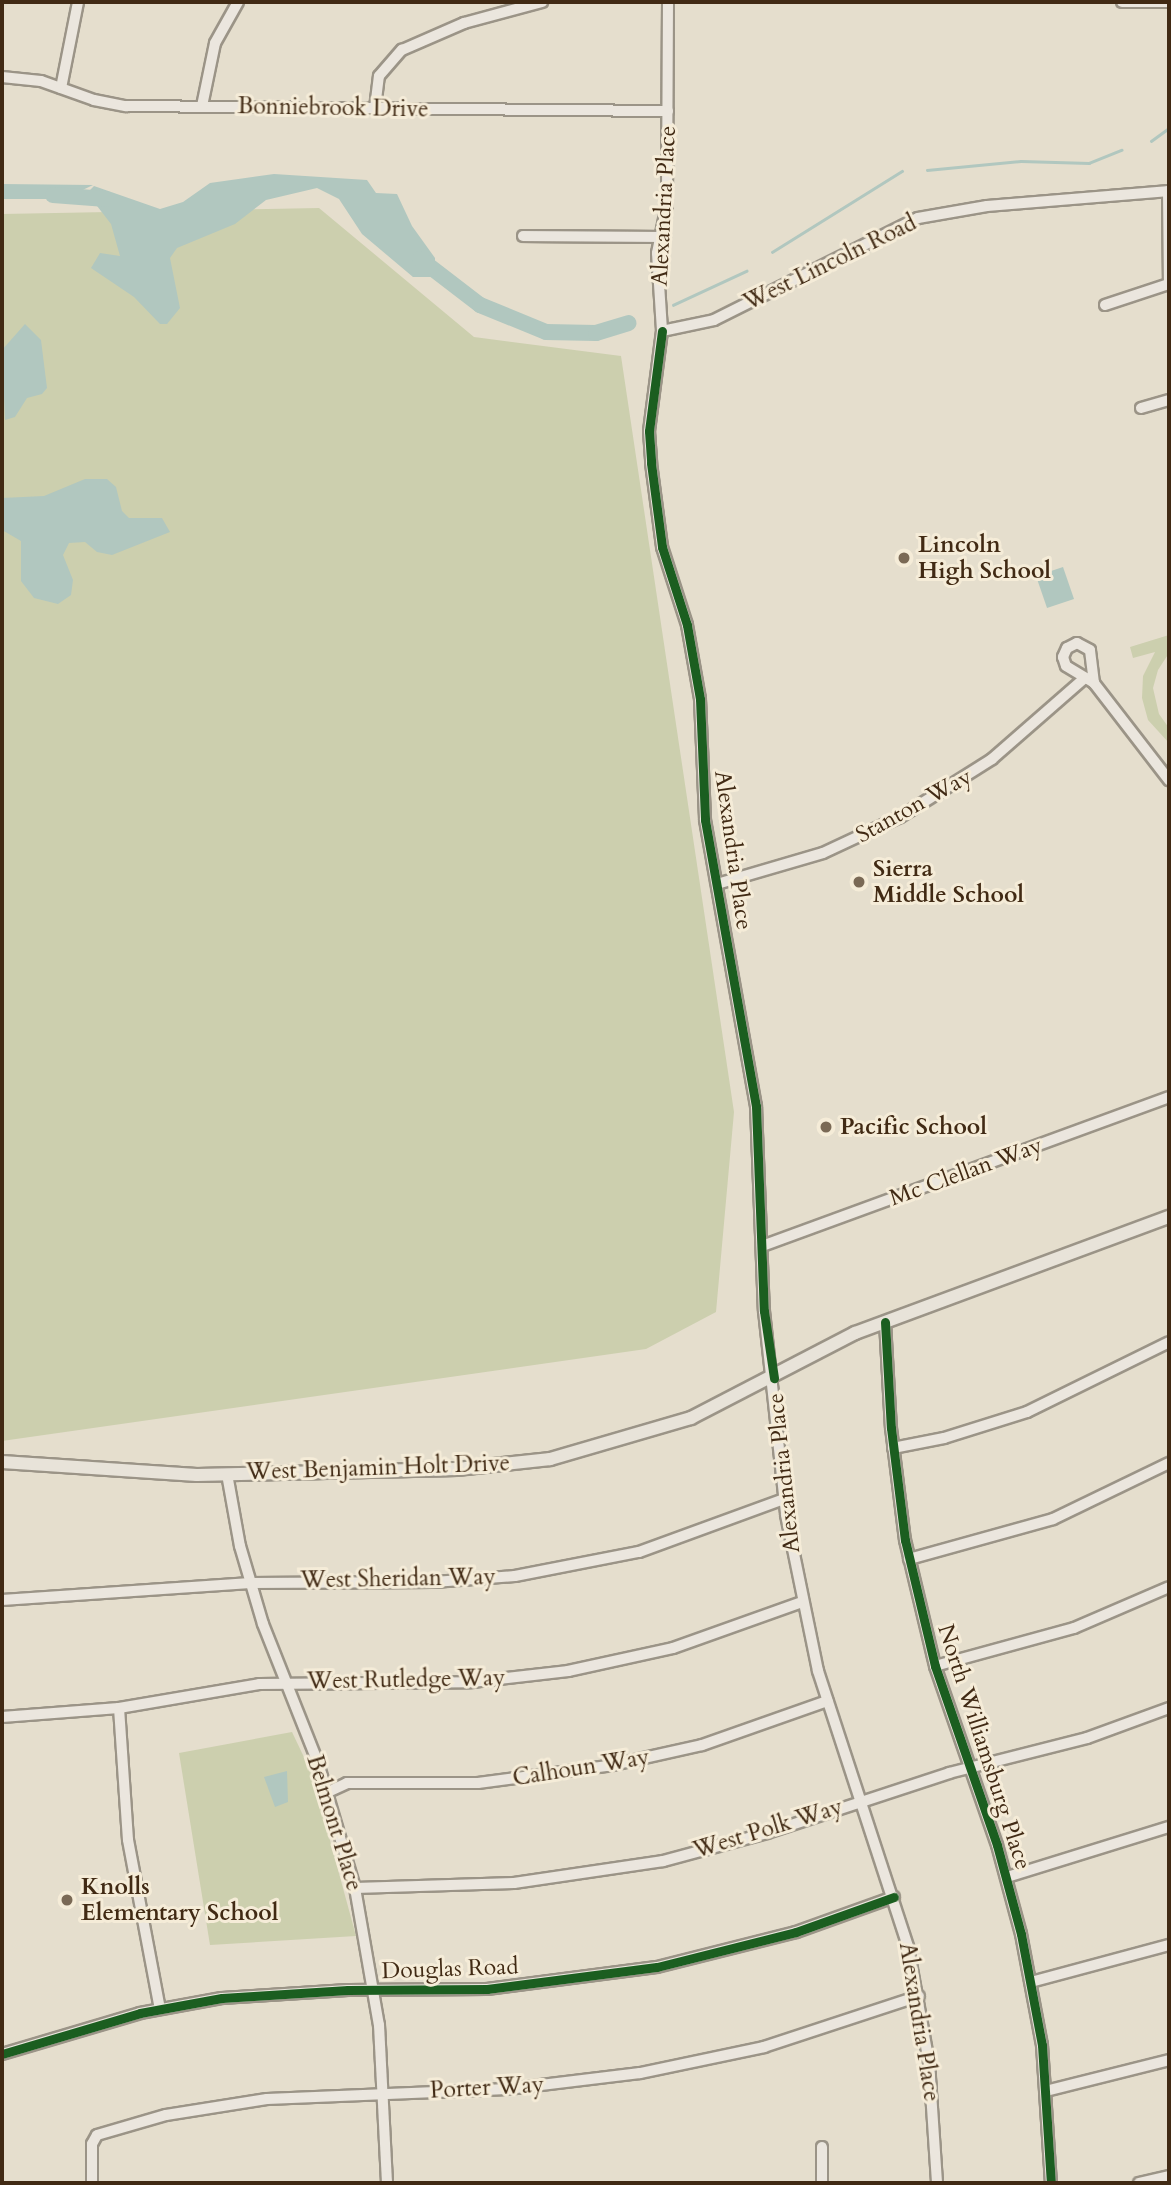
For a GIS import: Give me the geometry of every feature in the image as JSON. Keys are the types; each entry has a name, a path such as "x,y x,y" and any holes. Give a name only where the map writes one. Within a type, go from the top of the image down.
{"main road":[{"name":"West Benjamin Holt Drive","path":"2,1462 227,1474 457,1469 550,1459 685,1420 774,1378 841,1339 1169,1217"}],"street":[{"path":"61,88 78,2"},
{"path":"202,106 215,43 238,2"},
{"path":"375,108 379,76 402,50 464,23 542,2"},
{"name":"Alexandria Place","path":"668,2 667,205 656,262 662,331 649,431 651,463 666,564 683,607 700,699 702,796 756,1107 764,1311 774,1378 784,1499 802,1602 827,1701 894,1897 919,1996 929,2062 937,2183"},
{"path":"1122,2 1168,2"},
{"name":"Bonniebrook Drive","path":"2,77 61,88 111,104 668,111"},
{"path":"1105,305 1169,284 1169,191"},
{"name":"West Lincoln Road","path":"662,331 714,320 918,218 987,206 1169,191"},
{"path":"523,236 661,237"},
{"path":"1141,408 1169,400"},
{"name":"Stanton Way","path":"716,884 823,853 910,811 992,759 1089,681 1169,780"},
{"name":"Mc Clellan Way","path":"762,1246 1169,1097"},
{"name":"North Williamsburg Place","path":"885,1322 893,1448 909,1559 935,1666 1007,1877 1031,1982 1046,2091 1051,2183"},
{"path":"893,1448 954,1436 1027,1412 1169,1342"},
{"path":"909,1559 1053,1519 1169,1463"},
{"name":"Belmont Place","path":"227,1474 250,1583 327,1791 355,1888 374,1990 385,2092 387,2183"},
{"name":"West Sheridan Way","path":"2,1600 250,1583 434,1582 556,1570 673,1542 784,1499"},
{"path":"935,1666 1074,1628 1169,1587"},
{"name":"West Rutledge Way","path":"2,1717 119,1708 286,1683 472,1682 568,1671 673,1648 802,1602"},
{"name":"Calhoun Way","path":"327,1791 347,1783 478,1783 608,1766 702,1745 827,1701"},
{"name":"West Polk Way","path":"355,1888 514,1883 607,1872 712,1849 860,1800 969,1768 1087,1738 1169,1707"},
{"path":"119,1708 128,1840 160,2009"},
{"path":"1007,1877 1169,1827"},
{"name":"Douglas Road","path":"2,2054 160,2009 267,1993 519,1987 645,1969 796,1932 894,1897"},
{"path":"1031,1982 1169,1945"},
{"name":"Porter Way","path":"92,2183 92,2144 106,2132 239,2102 385,2092 508,2089 640,2073 764,2047 919,1996"},
{"path":"1046,2091 1169,2060"},
{"path":"822,2147 822,2183"},
{"path":"1139,2183 1169,2176"}],"green space":[{"path":"319,208 474,337 621,356 734,1112 716,1312 646,1349 2,1441 2,214"},
{"path":"1169,635 1169,653 1158,670 1153,688 1159,714 1169,728 1169,743 1148,720 1142,698 1143,676 1155,652 1133,658 1130,647"},
{"path":"292,1732 312,1774 356,1936 210,1945 179,1753"}],"water":[{"path":"274,174 367,180 376,193 397,194 412,226 435,258 435,277 413,277 362,234 339,199 317,188 266,200 235,224 177,248 170,258 180,308 167,324 160,324 134,297 91,268 100,253 120,256 111,224 87,193 94,186 160,209 183,202 210,183"},
{"path":"2,184 93,185 64,199 2,199"},
{"path":"25,324 41,340 47,388 42,394 27,398 15,417 5,420 2,350"},
{"path":"85,479 107,479 116,487 122,511 129,518 162,518 170,532 112,555 97,552 85,542 69,543 63,555 73,580 71,595 58,604 34,598 21,581 21,541 2,530 2,498 44,496"},
{"path":"1063,567 1074,599 1047,608 1036,576"},
{"path":"287,1771 288,1802 275,1807 264,1777"}],"waterway":[{"path":"1151,141 1169,128"},
{"path":"927,170 1021,161 1089,163 1122,150"},
{"path":"772,252 902,171"},
{"path":"53,195 106,199"},
{"path":"420,259 480,305 546,332 596,333 628,323"},
{"path":"673,305 746,271"}],"cycle path":[{"path":"662,331 649,431 651,463 662,547 687,625 700,699 705,820 756,1106 764,1311 774,1378"},
{"path":"885,1322 891,1428 905,1540 935,1666 997,1845 1021,1934 1042,2045 1051,2183"},
{"path":"2,2054 140,2013 222,1998 348,1990 487,1989 657,1967 796,1932 894,1897"}],"place":[{"name":"Lincoln High School","path":"904,558"},
{"name":"Sierra Middle School","path":"859,882"},
{"name":"Pacific School","path":"826,1127"},
{"name":"Knolls Elementary School","path":"67,1900"}]}
